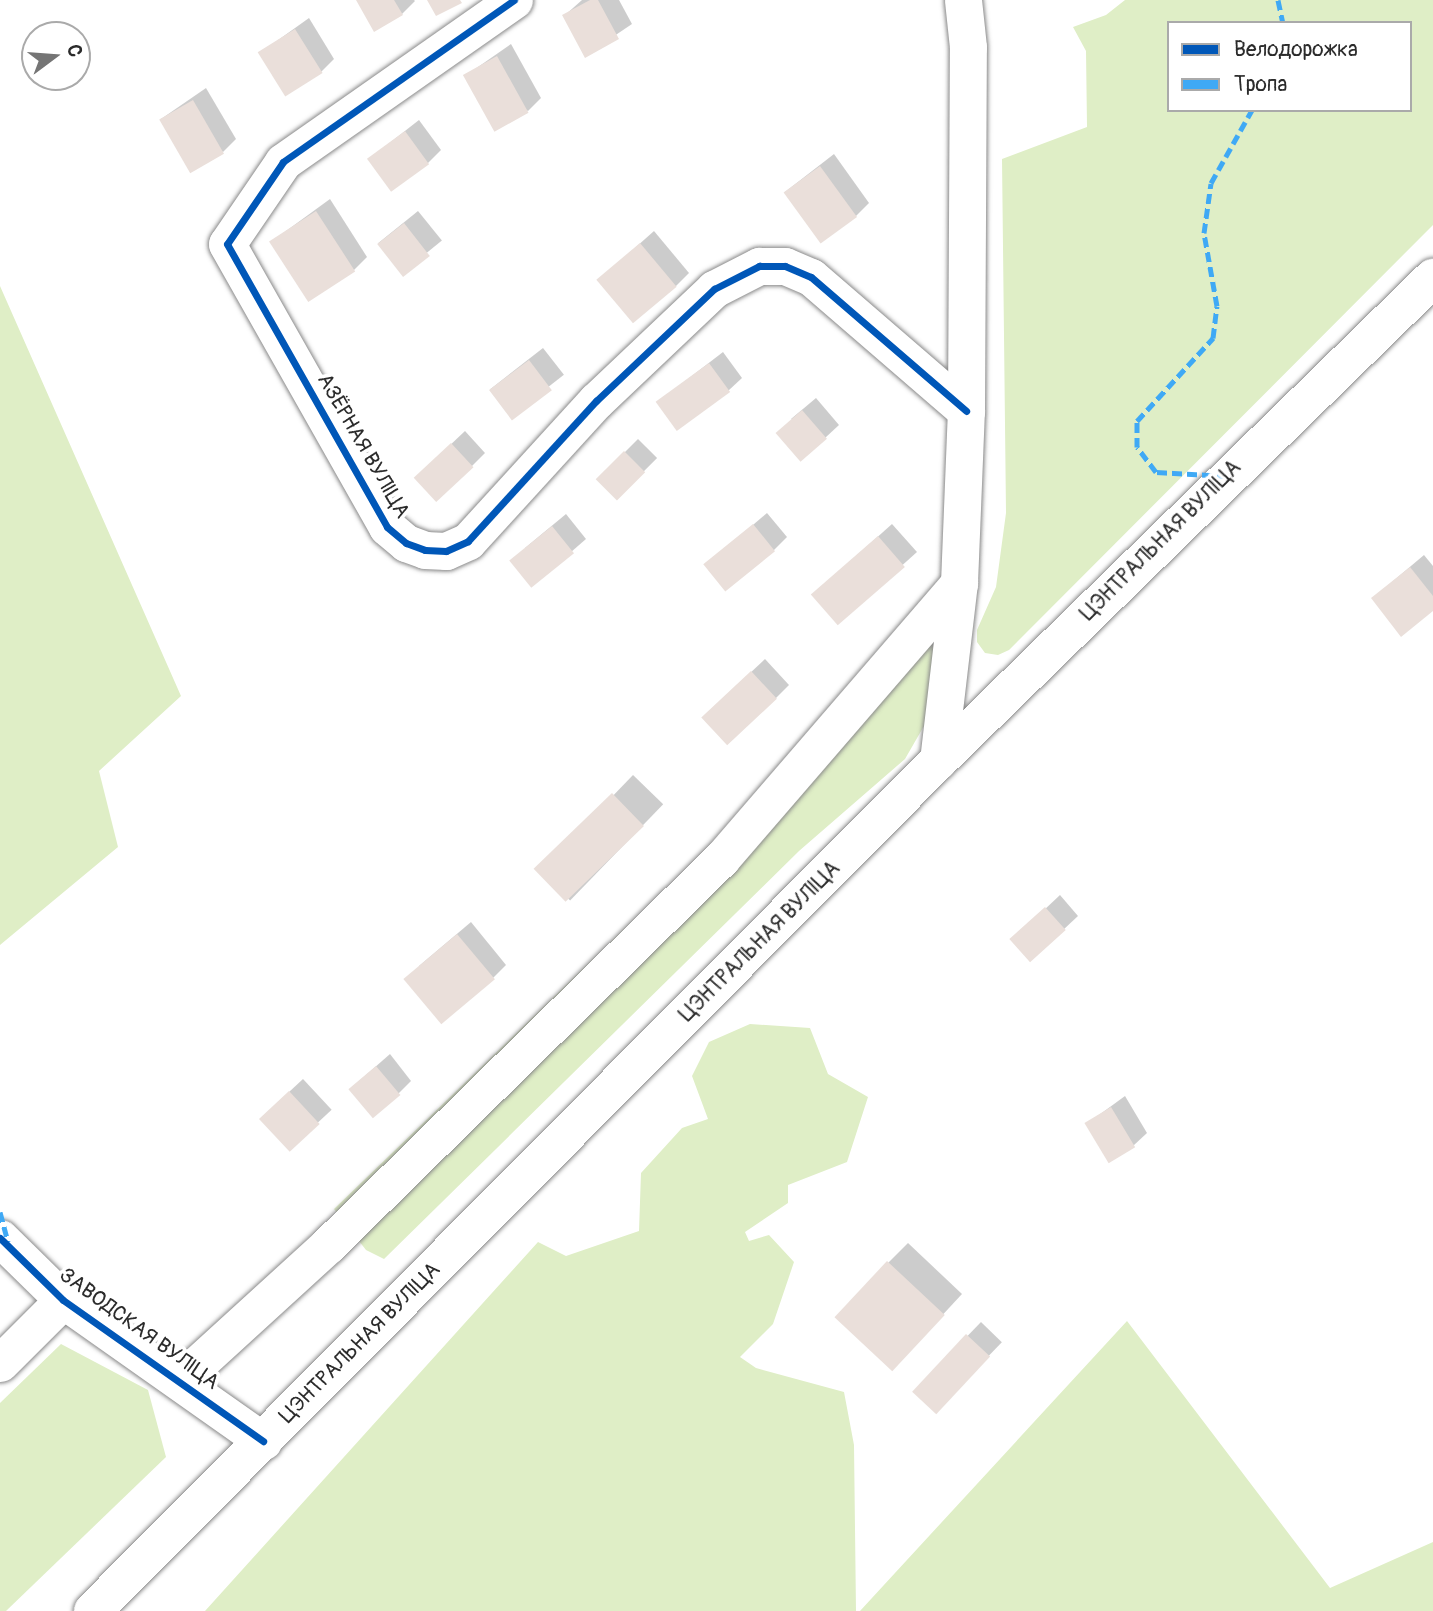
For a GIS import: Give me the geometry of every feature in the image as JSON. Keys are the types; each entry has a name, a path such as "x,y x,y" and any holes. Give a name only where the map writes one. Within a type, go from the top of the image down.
{"main road":[{"name":"ЦЭНТРАЛЬНАЯ ВУЛІЦА","path":"93,1611 938,761 1433,278"}],"street":[{"name":"АЗЁРНАЯ ВУЛІЦА","path":"514,0 283,162 227,244 387,527 406,543 425,550 446,551 468,541 625,373 714,289 759,266 785,266 811,277 966,411"},
{"path":"938,761 959,583 966,411 968,47 963,0"},
{"path":"179,1381 328,1245 722,858 959,583"},
{"name":"ЗАВОДСКАЯ ВУЛІЦА","path":"0,1238 63,1300 263,1441"},
{"path":"0,1363 63,1300"}],"green space":[{"path":"1125,0 1433,0 1433,225 1009,650 998,655 985,653 977,642 977,630 996,587 1006,513 1002,159 1087,127 1086,51 1073,27 1106,15"},
{"path":"0,286 181,696 99,771 118,847 0,945"},
{"path":"942,582 928,719 905,759 799,851 384,1259 366,1250 334,1209 704,852"},
{"path":"750,1024 810,1028 828,1074 868,1097 847,1162 788,1185 788,1203 745,1232 749,1241 769,1235 794,1262 773,1324 740,1357 756,1368 844,1392 854,1445 856,1611 205,1611 538,1242 566,1256 639,1231 641,1173 682,1128 708,1119 692,1076 709,1042"},
{"path":"1127,1321 1330,1588 1433,1542 1433,1611 860,1611"},
{"path":"61,1344 148,1390 166,1457 6,1611 0,1611 0,1403"}],"building":[{"path":"356,0 394,0 403,15 374,32"},
{"path":"427,0 460,0 462,3 436,16"},
{"path":"590,0 598,0 619,39 585,58 562,15"},
{"path":"295,29 323,73 285,96 258,52"},
{"path":"497,56 529,113 494,132 463,75"},
{"path":"193,100 224,154 190,173 159,119"},
{"path":"405,131 429,164 391,192 367,159"},
{"path":"820,166 857,217 821,243 784,192"},
{"path":"316,211 355,271 308,302 269,241"},
{"path":"404,223 430,256 403,277 377,244"},
{"path":"640,243 677,287 633,323 596,280"},
{"path":"529,360 552,390 512,420 489,390"},
{"path":"709,363 730,392 677,431 656,402"},
{"path":"802,410 827,439 801,462 776,433"},
{"path":"451,443 474,467 436,502 414,478"},
{"path":"624,451 645,472 617,500 596,479"},
{"path":"753,524 775,551 725,591 703,564"},
{"path":"552,526 574,553 531,588 509,561"},
{"path":"878,536 905,567 838,625 811,594"},
{"path":"1410,567 1433,596 1433,611 1401,637 1371,598"},
{"path":"751,671 777,699 727,745 701,717"},
{"path":"612,793 644,826 566,902 534,869"},
{"path":"1045,907 1066,930 1030,962 1009,939"},
{"path":"457,934 495,979 441,1024 403,979"},
{"path":"376,1066 400,1095 373,1118 348,1089"},
{"path":"289,1091 320,1124 290,1152 259,1119"},
{"path":"1111,1107 1135,1147 1109,1163 1084,1123"},
{"path":"887,1261 945,1315 892,1371 834,1317"},
{"path":"966,1334 990,1357 936,1414 912,1392"}],"marked path":[{"path":"1278,0 1283,21"},
{"path":"1227,476 1156,472 1137,447 1137,421 1213,338 1217,306 1204,233 1211,183 1251,112"},
{"path":"0,1212 8,1242"}],"cycle path":[{"path":"514,0 283,162 227,244 387,527 406,543 425,550 446,551 468,541 596,401 714,289 759,266 785,266 811,277 966,411"},
{"path":"0,1238 63,1300 263,1441"}]}
